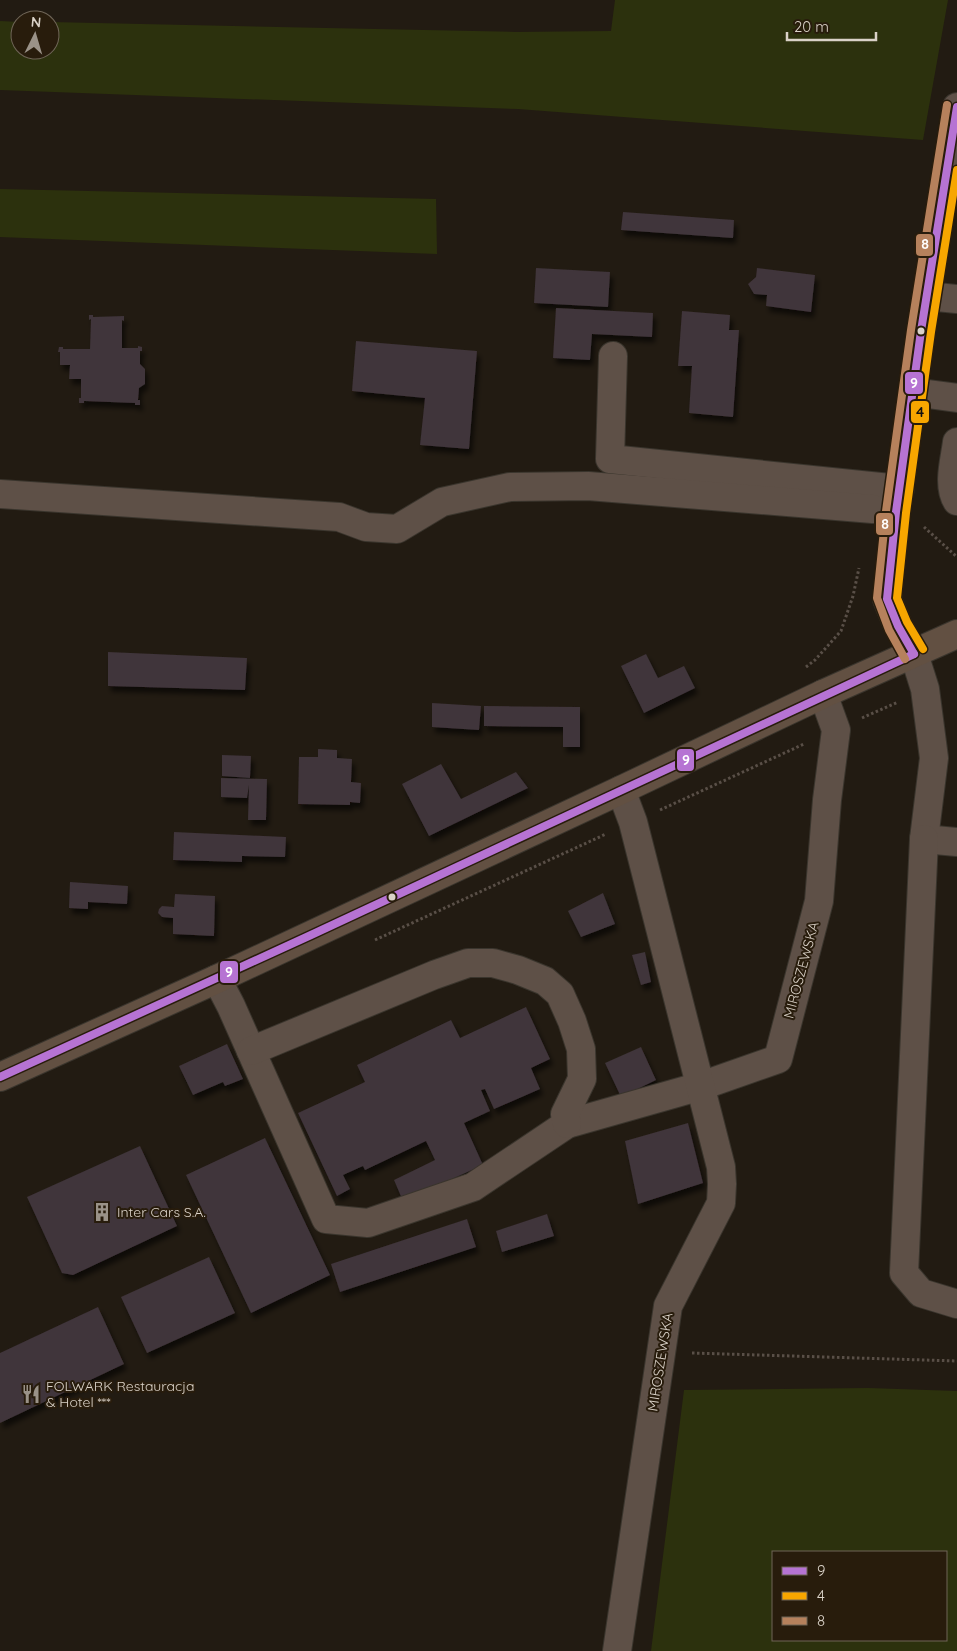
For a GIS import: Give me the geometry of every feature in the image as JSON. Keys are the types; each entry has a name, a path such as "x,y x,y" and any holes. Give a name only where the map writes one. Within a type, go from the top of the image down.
{"main road":[{"path":"0,1077 621,790 823,694 957,634"}],"street":[{"path":"957,107 953,156 927,296 913,392 887,599 898,626 914,654 925,689 934,758 924,839 904,1273 921,1292 957,1304"},
{"path":"927,296 957,299"},
{"path":"613,356 610,459 900,489"},
{"path":"913,392 957,398"},
{"path":"957,442 952,481 957,501"},
{"path":"0,494 339,517 366,527 397,528 442,502 510,487 588,486 873,509"},
{"path":"823,694 836,730"},
{"name":"MIROSZEWSKA","path":"701,1086 778,1059 819,901 827,800 836,730"},
{"name":"MIROSZEWSKA","path":"617,1651 668,1306 721,1203 722,1184 721,1167 701,1086 633,822 621,790"},
{"path":"924,839 957,842"},
{"path":"251,1051 434,975 468,963 493,963 518,970 545,981 560,994 572,1021 581,1049 582,1079 565,1114 567,1124"},
{"path":"216,978 231,1006 326,1219 368,1223 473,1188 567,1124 701,1086"}],"path":[{"path":"802,671 816,660 841,631 853,596 860,563"},
{"path":"374,940 925,689"},
{"path":"692,1353 957,1361"}],"green space":[{"path":"615,0 948,0 923,140 518,109 0,90 0,21 10,22 10,60 60,60 60,22 516,32 611,31"},
{"path":"0,189 436,199 437,254 0,237"},
{"path":"868,1388 957,1391 957,1651 651,1651 684,1390"}],"building":[{"path":"623,212 734,220 733,238 621,230"},
{"path":"536,268 610,272 608,307 534,303"},
{"path":"757,268 815,275 811,312 766,306 767,295 754,294 748,284 756,277"},
{"path":"556,308 653,313 652,337 592,334 590,360 553,358"},
{"path":"682,311 730,315 729,330 739,330 733,417 689,413 692,366 678,366"},
{"path":"89,315 93,315 93,317 124,316 124,321 122,320 122,348 142,347 142,351 140,351 140,364 145,369 145,384 139,388 138,400 140,400 140,405 135,405 135,403 84,401 84,403 79,403 79,398 81,398 81,379 69,379 70,365 60,365 60,352 58,352 59,347 63,347 63,349 90,349 91,319 89,320"},
{"path":"356,341 477,351 469,449 420,445 425,398 352,391"},
{"path":"108,652 247,658 245,690 108,686"},
{"path":"646,654 658,678 684,666 695,688 644,713 621,666"},
{"path":"432,703 481,706 479,730 432,727"},
{"path":"484,706 580,707 580,747 563,747 563,727 484,726"},
{"path":"318,749 337,750 337,758 352,759 351,782 361,783 360,803 350,802 350,805 298,804 299,757 318,757"},
{"path":"222,755 251,756 250,778 222,776"},
{"path":"441,764 461,799 516,772 528,788 429,836 402,784"},
{"path":"221,778 267,779 266,820 248,820 249,785 247,798 221,797"},
{"path":"174,832 286,837 285,857 242,856 242,862 173,860"},
{"path":"70,882 128,886 127,904 88,902 88,909 69,908"},
{"path":"603,893 615,924 581,937 568,911"},
{"path":"175,894 215,896 214,936 173,934 173,918 162,917 158,913 162,906 174,907"},
{"path":"645,952 651,982 641,985 632,955"},
{"path":"526,1007 550,1059 531,1068 540,1089 494,1109 485,1089 481,1090 490,1111 464,1123 483,1165 403,1201 394,1180 435,1160 426,1141 365,1170 363,1166 343,1175 350,1189 337,1196 298,1113 365,1082 357,1065 451,1020 460,1038"},
{"path":"227,1044 243,1079 225,1086 223,1082 193,1095 179,1066"},
{"path":"641,1047 656,1080 621,1097 605,1063"},
{"path":"688,1123 703,1183 638,1204 625,1141"},
{"path":"265,1138 330,1275 251,1313 186,1175"},
{"name":"Inter Cars S.A.","path":"140,1146 177,1226 73,1275 62,1273 27,1197"},
{"path":"547,1214 554,1236 502,1252 496,1231"},
{"path":"467,1219 476,1247 340,1292 331,1264"},
{"path":"209,1257 235,1313 147,1353 121,1297"},
{"name":"FOLWARK Restauracja & Hotel ***","path":"98,1307 124,1364 0,1423 0,1353"}],"transit line":[{"name":"8","path":"905,659 889,630 877,598 886,511 911,330 947,105"},
{"name":"9","path":"914,654 898,626 887,599 896,512 921,331 957,107"},
{"name":"4","path":"923,649 907,622 897,598 906,513 931,332 957,170"},
{"name":"9","path":"0,1077 311,935 914,654"}],"place":[{"name":"Inter Cars S.A.","path":"102,1212"},
{"name":"FOLWARK Restauracja & Hotel ***","path":"31,1394"}]}
